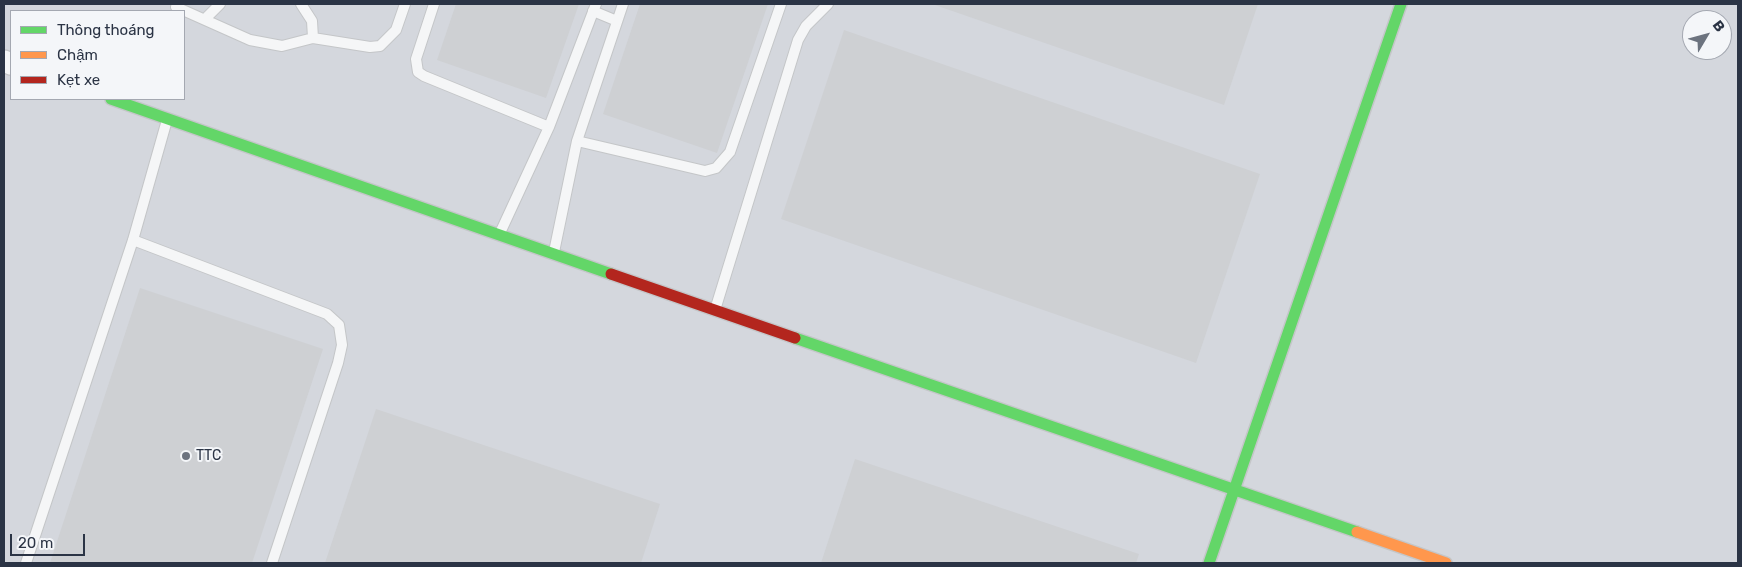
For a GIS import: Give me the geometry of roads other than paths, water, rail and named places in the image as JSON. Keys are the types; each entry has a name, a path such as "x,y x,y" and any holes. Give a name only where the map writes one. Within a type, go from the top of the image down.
{"street":[{"path":"1209,563 1401,4"},
{"path":"114,100 500,234 714,311 1446,563"}],"lane":[{"path":"205,19 220,4"},
{"path":"301,4 312,21 313,38"},
{"path":"185,11 250,40 282,46 313,38 370,47 380,46 396,30 405,4"},
{"path":"434,4 416,59 418,72 549,127"},
{"path":"554,253 577,142 623,4"},
{"path":"577,142 705,171 716,168 730,152 781,4"},
{"path":"714,311 798,40 806,26 828,4"},
{"path":"500,234 549,127 594,7 618,21"},
{"path":"144,110 148,100"},
{"path":"26,563 132,240 168,119"},
{"path":"132,240 326,314 339,325 342,344 338,363 272,563"}],"place":[{"name":"TTC","path":"186,456"}]}
